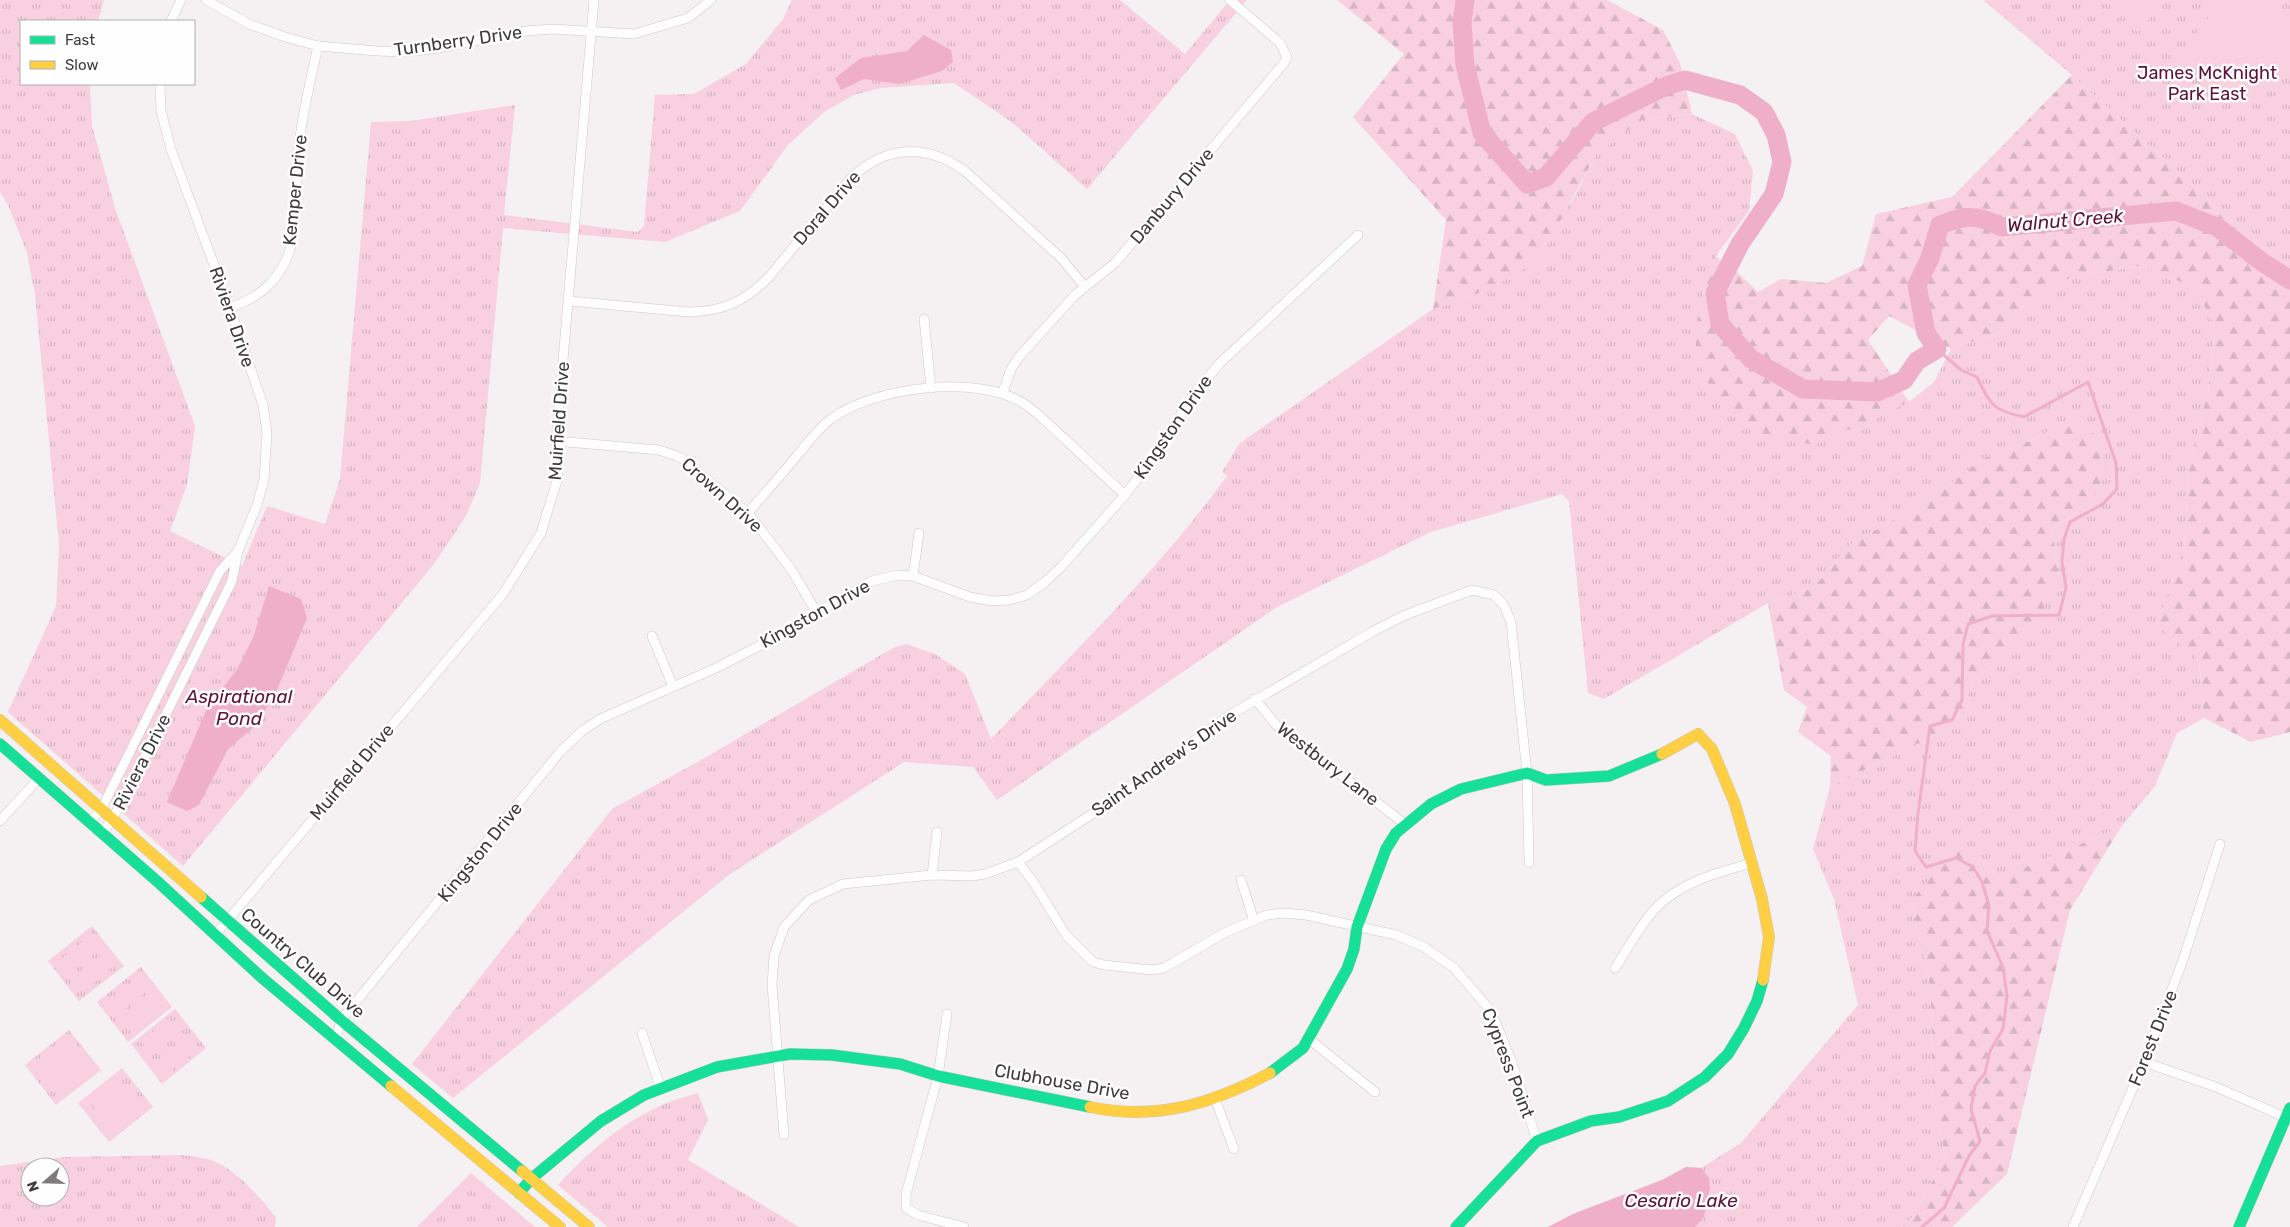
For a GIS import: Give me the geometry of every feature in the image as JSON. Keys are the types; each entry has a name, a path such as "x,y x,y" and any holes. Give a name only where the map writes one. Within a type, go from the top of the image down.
{"street":[{"path":"171,20 181,0"},
{"name":"Turnberry Drive","path":"206,0 249,24 318,46 405,52 526,31 553,29 634,34 688,18 711,0"},
{"name":"Muirfield Drive","path":"216,934 503,594 541,533 558,476 556,441 594,0"},
{"name":"Danbury Drive","path":"1003,392 1011,369 1018,357 1075,295 1115,263 1284,63 1287,57 1280,43 1230,0"},
{"name":"Kemper Drive","path":"230,308 252,299 266,289 278,275 287,258 293,226 300,137 318,46"},
{"name":"Riviera Drive","path":"102,833 113,818 232,581 238,551 254,514 264,480 267,433 263,405 230,308 171,149 161,111 160,85"},
{"name":"Doral Drive","path":"569,301 688,312 704,312 732,305 756,290 769,277 850,179 862,168 882,157 910,151 922,152 949,160 965,172 1061,258 1085,287"},
{"name":"Kingston Drive","path":"336,1040 342,1020 560,752 582,731 600,719 716,668 872,581 898,575 913,576 970,596 991,601 1010,600 1027,595 1062,567 1125,495 1150,462 1194,394 1220,363 1358,235"},
{"path":"924,319 932,388"},
{"path":"748,513 829,420 862,401 885,395 957,386 1003,392 1023,403 1041,416 1125,495"},
{"name":"Crown Drive","path":"556,441 659,450 680,457 748,513 791,569 817,613"},
{"path":"913,576 919,533"},
{"name":"Riviera Drive","path":"90,822 102,808 220,571 238,551"},
{"name":"Saint Andrew's Drive","path":"784,1135 772,985 774,956 784,927 809,900 843,884 932,875 972,876 985,874 1018,862 1092,814 1230,715 1372,632 1403,616 1472,590 1494,595 1504,605 1511,622 1527,773 1529,863"},
{"path":"652,636 673,686"},
{"name":"Westbury Lane","path":"1256,700 1277,726 1405,824"},
{"name":"Country Club Drive","path":"0,720 342,1020 589,1227"},
{"name":"Clubhouse Drive","path":"519,1194 531,1179 601,1121 629,1103 717,1067 790,1054 832,1055 900,1064 938,1076 1112,1112 1157,1112 1180,1109 1215,1099 1269,1074 1302,1048 1309,1039 1347,969 1354,949 1357,927 1386,849 1405,824 1431,804 1461,789 1527,773 1546,780 1609,776 1654,758 1698,734 1712,749 1735,804 1751,863"},
{"name":"Country Club Drive","path":"0,744 216,934 261,977 560,1227"},
{"path":"0,821 39,778"},
{"path":"932,875 937,832"},
{"name":"Forest Drive","path":"2074,1227 2144,1062 2183,960 2220,844"},
{"name":"Cypress Point","path":"1018,862 1034,883 1066,935 1088,957 1104,965 1152,970 1164,968 1226,932 1267,915 1284,913 1306,915 1396,935 1424,947 1454,968 1486,1003 1511,1060 1538,1141"},
{"path":"1456,1227 1488,1191 1538,1141 1591,1121 1619,1117 1668,1101 1705,1077 1728,1054 1744,1028 1757,1001 1765,974 1769,936 1762,899 1751,863 1702,878 1666,899 1652,913 1615,968"},
{"path":"1241,880 1254,921"},
{"path":"947,1014 938,1076 906,1194 906,1208 918,1215 964,1227"},
{"path":"642,1033 660,1089"},
{"path":"1309,1039 1375,1092"},
{"path":"2144,1062 2288,1113 2240,1227"},
{"path":"1215,1099 1234,1149"}],"green space":[{"path":"0,0 104,0 98,20 20,20 20,85 90,85 92,126 115,208 195,426 187,485 170,531 242,566 267,506 325,524 340,479 371,122 410,121 515,105 504,215 638,232 644,226 655,95 694,94 746,64 783,19 792,0 1120,0 1185,54 1230,0 1247,0 1087,189 1013,123 954,83 881,88 854,95 824,112 788,145 740,211 665,242 503,228 480,483 466,516 434,564 183,866 8,712 56,606 59,545 35,295 27,253 8,205 0,192"},
{"path":"1337,0 1607,0 1663,30 1680,63 1692,114 1642,120 1597,153 1539,260 1488,290 1433,309 1446,220 1353,117 1404,54"},
{"name":"James McKnight Park East","path":"1983,0 2290,0 2290,274 2072,75"},
{"path":"2110,0 2165,0 2138,33"},
{"path":"2223,0 2272,0 2290,15 2290,76 2274,84 2244,89 2216,83 2174,61"},
{"path":"2072,75 2290,274 2290,732 2251,742 2204,718 2199,660 2157,625 2184,548 2189,466 2208,391 2215,326 2194,287 2138,266 2070,278 2023,307 1997,334 1951,349 1889,316 1868,340 1909,402 1815,445 1761,435 1718,404 1695,354 1700,304 1715,256 1758,292 1781,279 1826,283 1862,266 1876,214 1952,197"},
{"path":"1692,114 1735,134 1753,171 1749,211 1715,257 1700,304 1909,402 1934,382 1951,349 1997,334 2023,307 2070,278 2138,266 2194,287 2215,326 2208,391 2189,466 2184,548 2157,625 2199,660 2204,718 2177,733 2155,786 2121,827 1998,879 1981,857 1911,901 1931,989 1932,1090 1945,1158 1911,1219 1897,1227 1548,1227 1573,1214 1662,1180 1686,1167 1701,1168 1741,1143 1858,1005 1834,899 1813,849 1830,787 1964,721 1973,682 2007,654 2059,576 2052,530 2089,504 2071,418 2035,439 1984,458 1930,499 1851,544 1813,588 1768,603 1604,699 1588,693 1569,501 1562,494 1431,532 1277,607 997,800 973,767 904,762 730,874 453,1098 412,1064 612,809 703,759 893,648 906,644 935,654 965,674 991,739 1114,611 1172,545 1227,476 1222,472 1240,443 1433,309 1488,290 1572,202 1597,153 1642,120"},
{"path":"2071,418 2100,438 2107,473 2089,504 2052,530 2059,576 2037,622 2007,654 1973,682 1964,721 1830,787 1831,756 1798,732 1807,707 1784,690 1768,603 1813,588 1851,544 1930,499 1984,458 2035,439"},
{"path":"2121,827 2070,910 2007,1174 1952,1227 1897,1227 1911,1219 1945,1158 1932,1090 1931,989 1911,901 1954,848 1981,857 1998,879"},
{"path":"92,926 124,966 79,1001 48,961"},
{"path":"88,937 99,950 70,973 60,960"},
{"path":"102,954 113,967 84,991 73,977"},
{"path":"141,967 172,1007 128,1042 97,1002"},
{"path":"137,978 147,991 119,1014 108,1001"},
{"path":"151,995 162,1008 133,1032 123,1018"},
{"path":"175,1009 206,1048 162,1084 131,1044"},
{"path":"169,1018 180,1032 152,1055 141,1042"},
{"path":"69,1030 101,1070 56,1105 25,1065"},
{"path":"185,1038 196,1051 167,1074 157,1061"},
{"path":"64,1040 75,1054 47,1077 36,1063"},
{"path":"78,1058 89,1071 61,1094 50,1081"},
{"path":"122,1068 153,1107 109,1142 78,1103"},
{"path":"117,1078 128,1091 100,1114 89,1101"},
{"path":"698,1093 708,1120 688,1160 799,1227 608,1227 558,1185 580,1162 616,1131 643,1114 678,1099"},
{"path":"131,1095 142,1109 114,1132 103,1119"},
{"path":"182,1155 199,1157 224,1166 241,1179 265,1203 276,1218 275,1227 0,1227 0,1166 20,1163 20,1207 70,1207 70,1157 65,1157"},
{"path":"471,1173 535,1227 417,1227"}],"water":[{"path":"924,35 951,50 953,62 942,71 899,84 864,79 841,90 835,78 861,58 907,51"},
{"name":"Aspirational Pond","path":"269,586 301,599 307,618 274,697 256,725 228,749 199,805 187,811 167,802 207,708 238,668 254,635"},
{"name":"Cesario Lake","path":"1686,1167 1701,1168 1709,1178 1710,1188 1704,1217 1695,1227 1548,1227 1573,1214 1662,1180"}],"waterway":[{"name":"Walnut Creek","path":"1465,0 1462,23 1465,65 1482,133 1527,184 1546,177 1593,122 1666,86 1685,80 1740,95 1764,112 1776,135 1782,162 1774,194 1740,244 1715,293 1720,324 1751,359 1803,389 1877,392 1904,380 1917,361 1937,349 1926,333 1917,285 1930,258 1940,225 1957,219 1978,218 2001,227 2176,211 2217,227 2262,262 2290,280"},
{"path":"1922,1227 1944,1208 1969,1156 1980,1141 1971,1109 1975,1086 1985,1073 1990,1051 2003,1029 2007,996 2003,967 1987,931 1989,905 1982,882 1973,867 1956,858 1926,867 1915,851 1930,726 1952,720 1962,700 1963,645 1968,624 1992,616 2059,615 2066,588 2062,561 2064,539 2070,522 2103,504 2117,489 2116,463 2088,382 2024,417 2014,415 1994,405 1977,377 1961,370 1937,349"}],"traffic: fast":[{"path":"0,744 158,882 261,977 391,1086"},
{"path":"1270,1073 1303,1048 1347,969 1354,949 1357,927 1386,849 1396,833 1431,804 1461,789 1527,773 1546,780 1609,776 1662,754"},
{"path":"201,897 341,1020 522,1171"},
{"path":"1456,1227 1537,1141 1591,1121 1619,1117 1668,1101 1705,1077 1728,1054 1744,1028 1757,1001 1763,980"},
{"path":"519,1193 531,1179 601,1121 644,1095 717,1067 790,1054 832,1055 900,1064 938,1076 1090,1107"},
{"path":"2239,1227 2290,1108"}],"traffic: slow":[{"path":"0,720 201,897"},
{"path":"1662,754 1698,734 1712,749 1735,804 1762,899 1769,937 1763,980"},
{"path":"1090,1107 1138,1112 1183,1107 1226,1093 1270,1073"},
{"path":"391,1086 560,1227"},
{"path":"522,1171 589,1227"}]}
